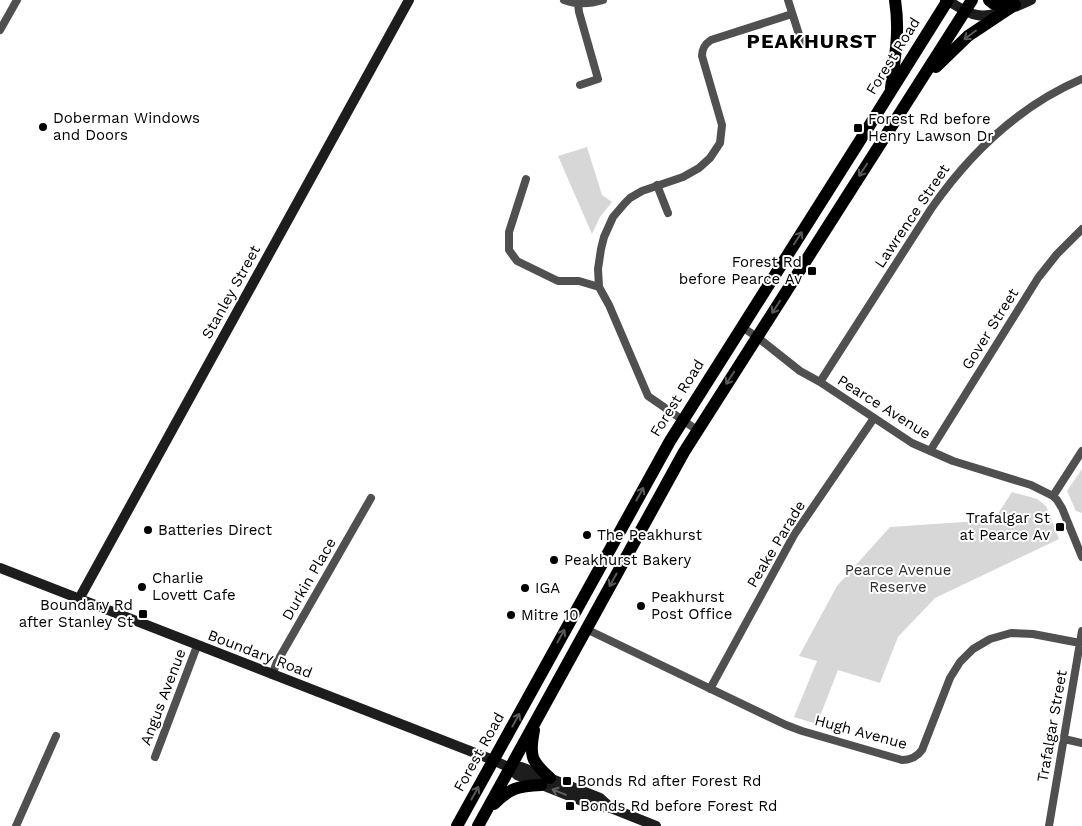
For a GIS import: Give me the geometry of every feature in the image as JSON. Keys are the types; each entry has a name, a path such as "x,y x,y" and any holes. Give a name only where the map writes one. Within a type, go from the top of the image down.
{"main road":[{"name":"Stanley Street","path":"79,599 409,0"},
{"path":"891,90 898,24 895,0"},
{"path":"947,0 969,5 981,16 1031,0"},
{"name":"Forest Road","path":"456,826 648,478 947,0"},
{"path":"989,0 994,4 1014,7"},
{"path":"478,826 697,430 969,5"},
{"path":"917,86 968,36 1014,7"},
{"name":"Boundary Road","path":"0,568 493,760 510,768 517,775 546,782 595,806 611,808 656,826"},
{"path":"486,812 511,790 546,782 531,752 537,718"}],"street":[{"path":"0,30 16,0"},
{"path":"564,0 578,4 603,0"},
{"path":"788,0 802,44"},
{"path":"578,4 598,79 580,85"},
{"path":"697,430 648,396 609,305 599,287 599,259 604,237 608,226 619,209 630,198 642,191 683,177 705,164 716,151 720,142 722,125 702,56 704,47 711,40 792,14"},
{"name":"Lawrence Street","path":"820,382 931,209 963,167 989,140 1018,116 1048,96 1082,78"},
{"path":"526,180 509,232 509,250 517,261 558,281 579,281 599,287"},
{"path":"657,186 668,213"},
{"name":"Gover Street","path":"930,451 1038,278 1057,254 1082,229"},
{"name":"Pearce Avenue","path":"742,327 800,371 820,382 912,443 953,461 1031,485 1053,496"},
{"name":"Peake Parade","path":"710,689 794,536 874,418"},
{"path":"1082,451 1053,496 1062,508 1082,557"},
{"name":"Durkin Place","path":"272,675 277,662 371,498"},
{"name":"Hugh Avenue","path":"586,628 786,725 897,759 908,760 918,755 922,750 950,678 960,662 973,649 990,639 1011,633 1033,634 1080,643"},
{"name":"Trafalgar Street","path":"1049,826 1082,631"},
{"name":"Angus Avenue","path":"155,757 197,646"},
{"path":"16,826 56,736"},
{"path":"1064,739 1082,743"}],"green space":[{"path":"587,147 602,195 612,202 600,217 592,234 558,156"},
{"path":"1082,469 1082,513 1076,511 1067,491"},
{"name":"Pearce Avenue Reserve","path":"1012,492 1037,499 1046,506 1059,539 935,598 898,637 880,683 838,670 817,724 794,717 817,661 799,656 837,586 890,527 994,520"}],"place":[{"name":"Doberman Windows and Doors","path":"43,127"},
{"name":"Forest Rd before Henry Lawson Dr","path":"858,128"},
{"name":"Forest Rd before Pearce Av","path":"812,271"},
{"name":"Trafalgar St at Pearce Av","path":"1060,527"},
{"name":"Batteries Direct","path":"148,530"},
{"name":"The Peakhurst","path":"587,535"},
{"name":"Peakhurst Bakery","path":"554,560"},
{"name":"Charlie Lovett Cafe","path":"142,587"},
{"name":"IGA","path":"525,588"},
{"name":"Peakhurst Post Office","path":"641,606"},
{"name":"Boundary Rd after Stanley St","path":"143,614"},
{"name":"Mitre 10","path":"511,615"},
{"name":"Bonds Rd after Forest Rd","path":"567,781"},
{"name":"Bonds Rd before Forest Rd","path":"570,806"}],"district":[{"name":"PEAKHURST","path":"812,41"}]}
